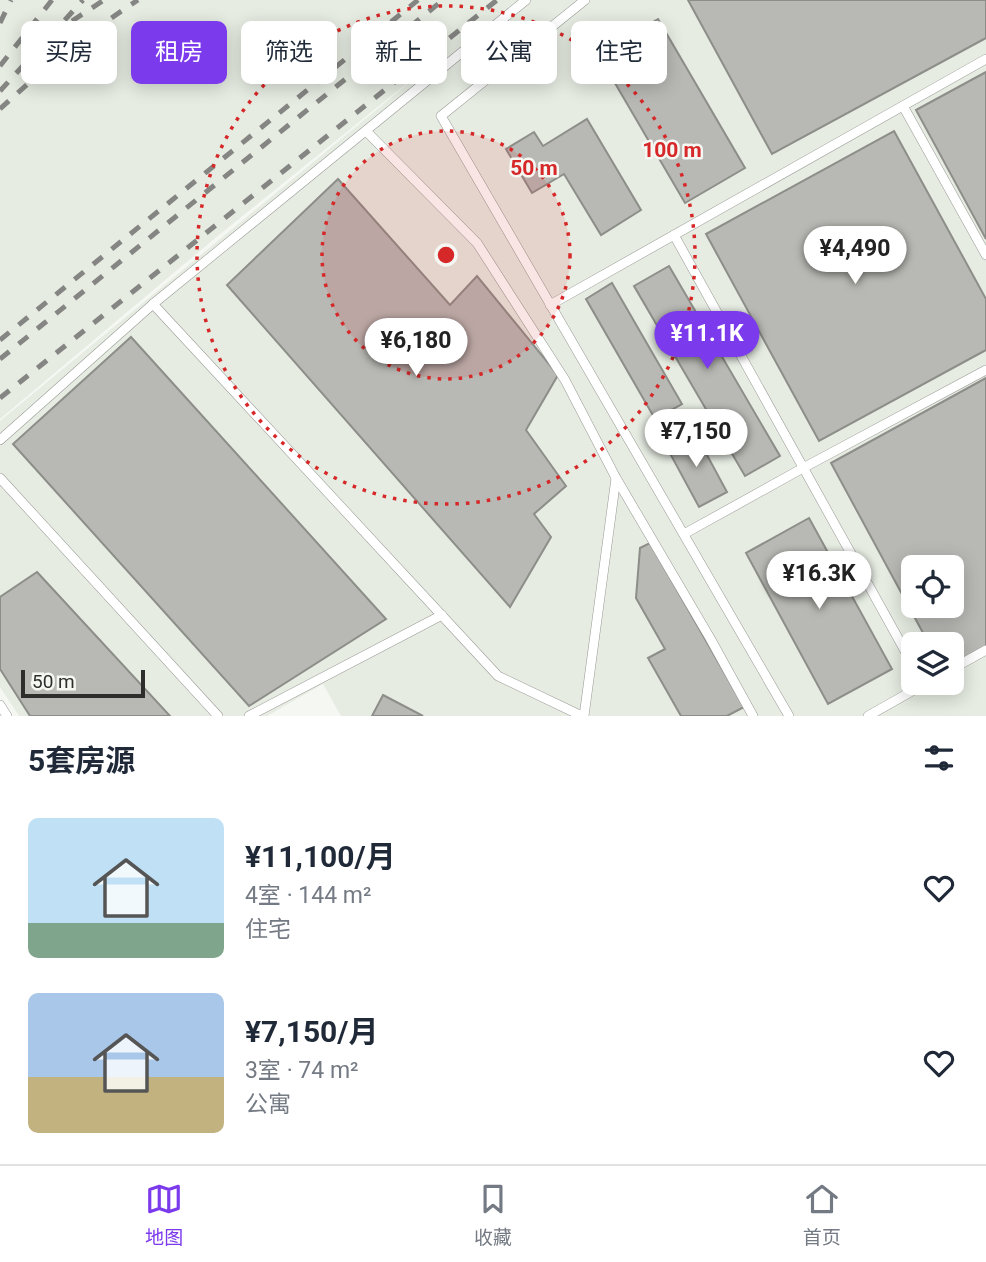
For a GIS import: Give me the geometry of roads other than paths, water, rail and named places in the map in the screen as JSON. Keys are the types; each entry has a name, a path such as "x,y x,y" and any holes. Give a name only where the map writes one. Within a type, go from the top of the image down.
{"lane":[{"path":"0,440 153,304 526,0"},
{"path":"585,0 441,116 789,716"},
{"path":"550,305 986,59"},
{"path":"903,106 986,256"},
{"path":"366,131 477,243 565,380 616,478 753,716"},
{"path":"674,235 901,644"},
{"path":"153,304 498,676 583,716 616,478"},
{"path":"684,534 986,370"},
{"path":"0,478 218,716"},
{"path":"249,716 442,615"},
{"path":"964,662 986,650"},
{"path":"868,716 904,695"},
{"path":"0,705 7,716"}],"railway":[{"path":"0,23 11,0"},
{"path":"0,66 52,0"},
{"path":"0,91 83,0"},
{"path":"72,21 104,0"},
{"path":"0,109 67,52 138,0"},
{"path":"0,340 418,0"},
{"path":"0,359 443,0"},
{"path":"0,398 497,0"}]}
